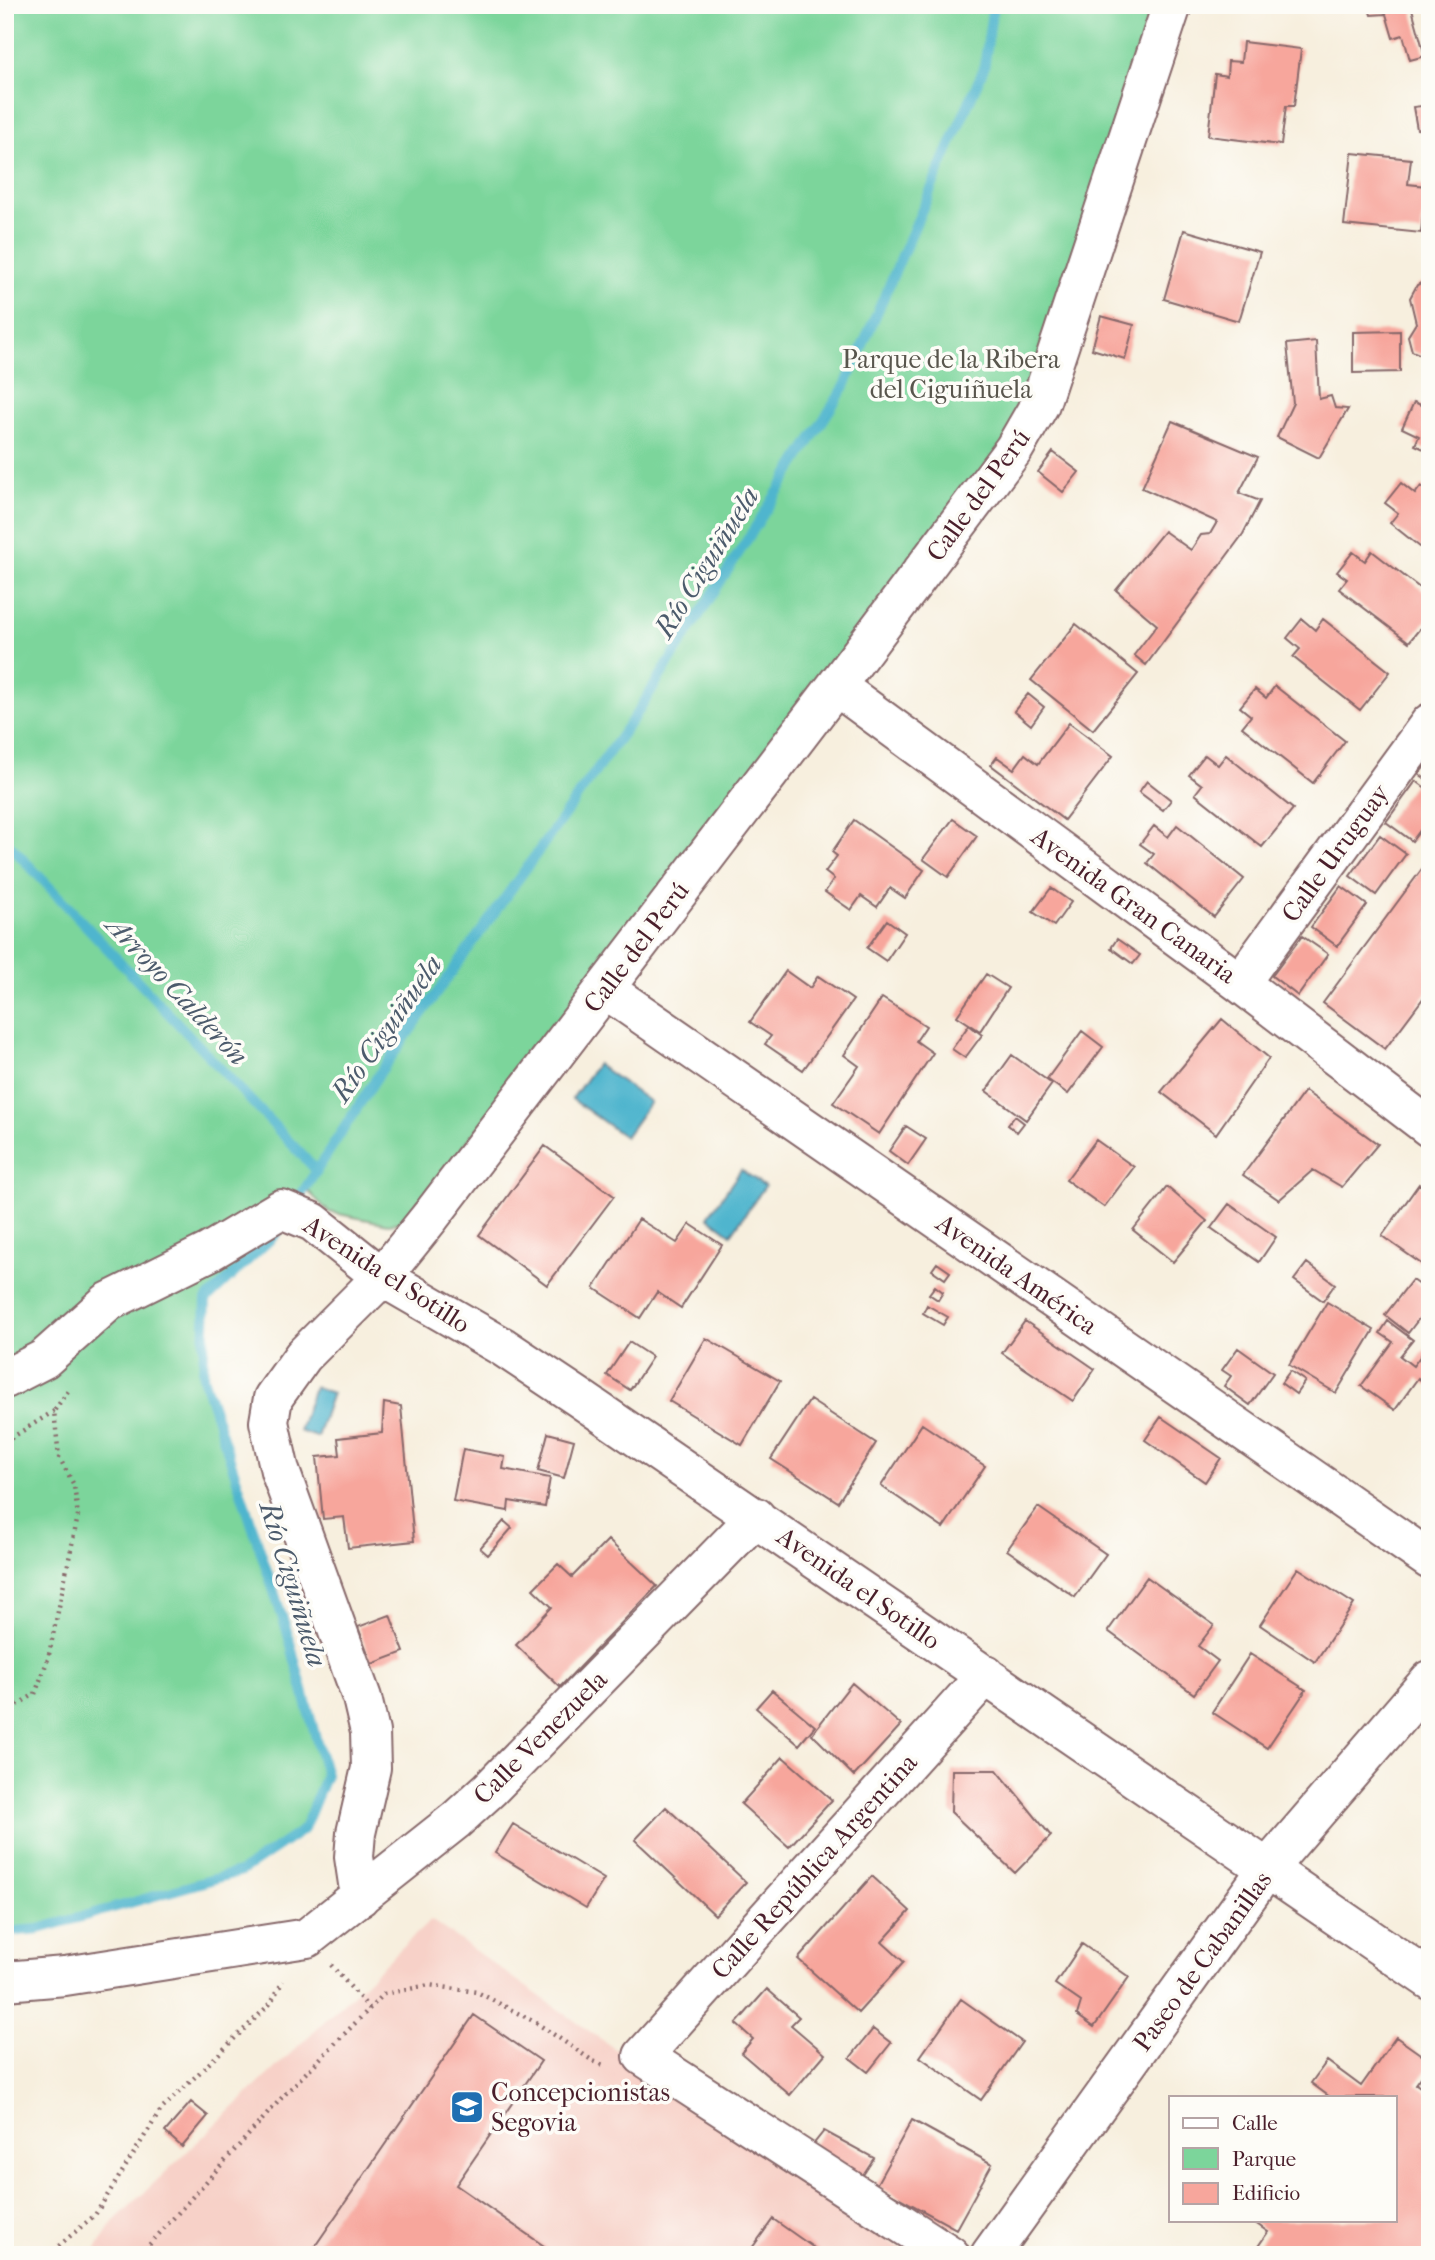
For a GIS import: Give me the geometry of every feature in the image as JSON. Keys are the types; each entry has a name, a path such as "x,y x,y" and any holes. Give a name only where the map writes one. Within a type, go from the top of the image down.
{"street":[{"name":"Calle del Perú","path":"360,1897 354,1857 356,1833 371,1768 370,1732 362,1698 280,1471 269,1422 273,1398 303,1356 382,1277 836,686 1029,426 1044,391 1172,5"},
{"name":"Avenida Gran Canaria","path":"836,686 1240,984 1430,1128"},
{"name":"Calle Uruguay","path":"1240,984 1430,723"},
{"name":"Avenida América","path":"605,989 1430,1560"},
{"name":"Avenida el Sotillo","path":"5,1379 44,1359 108,1302 209,1252 297,1215 382,1277 503,1347 756,1517 1430,1980"},
{"name":"Calle Venezuela","path":"307,1938 490,1790 756,1517"},
{"name":"Calle República Argentina","path":"643,2056 986,1675"},
{"name":"Paseo de Cabanillas","path":"990,2255 1267,1869 1430,1680"},
{"path":"5,1981 65,1976 307,1938"},
{"path":"643,2056 950,2255"}],"path":[{"path":"5,1442 54,1411 70,1389"},
{"path":"5,1712 35,1694 48,1659 78,1516 74,1485 58,1457 54,1411"},
{"path":"48,2255 95,2215 162,2110 270,2004 307,1938 370,2009"},
{"path":"140,2255 288,2091 384,1994 429,1985 477,1993 535,2022 602,2067 619,2065 643,2056"}],"shaded area":[{"name":"Concepcionistas Segovia","path":"431,1920 909,2255 92,2255 113,2222"}],"green space":[{"name":"Parque de la Ribera del Ciguiñuela","path":"5,5 1172,5 1040,404 836,686 402,1222 388,1224 329,1212 305,1188 276,1234 206,1300 203,1377 287,1631 326,1775 304,1829 242,1871 39,1929 5,1932"}],"water":[{"path":"597,1064 650,1102 625,1137 572,1099"},
{"path":"741,1170 765,1186 731,1234 708,1217"},
{"path":"314,1387 332,1393 317,1437 299,1431"}],"building":[{"path":"1368,5 1411,5 1425,56 1410,60 1403,35 1393,38 1386,14 1371,15"},
{"path":"1243,42 1301,49 1294,106 1286,106 1281,145 1208,136 1215,74 1227,76 1228,61 1241,62"},
{"path":"1430,105 1430,130 1417,129 1413,107"},
{"path":"1352,153 1411,159 1408,184 1426,186 1421,233 1344,225"},
{"path":"1184,230 1260,252 1239,321 1164,299"},
{"path":"1430,281 1430,368 1424,356 1412,351 1408,336 1416,323 1410,298 1417,285"},
{"path":"1101,316 1134,325 1125,359 1092,349"},
{"path":"1400,331 1400,372 1353,373 1353,332"},
{"path":"1316,341 1319,399 1331,396 1335,408 1348,409 1319,458 1277,437 1293,403 1287,344"},
{"path":"1414,402 1430,409 1430,452 1415,445 1419,436 1402,428"},
{"path":"1172,421 1258,457 1239,493 1260,501 1243,534 1146,665 1134,655 1157,625 1116,590 1164,531 1191,550 1201,535 1210,534 1217,522 1142,488"},
{"path":"1053,452 1079,472 1063,492 1038,472"},
{"path":"1401,483 1415,494 1421,486 1430,492 1430,555 1390,523 1398,513 1385,503"},
{"path":"1372,551 1430,596 1430,616 1409,642 1339,589 1347,579 1337,572 1353,552 1365,561"},
{"path":"1302,619 1315,630 1323,619 1390,672 1360,710 1293,657 1300,649 1287,638"},
{"path":"1076,624 1138,674 1093,730 1031,680"},
{"path":"1275,686 1345,741 1313,783 1242,727 1251,716 1240,707 1255,689 1266,698"},
{"path":"1028,694 1044,707 1031,725 1014,711"},
{"path":"1069,723 1113,756 1064,820 991,765 997,757 1014,769 1025,754 1038,764"},
{"path":"1205,755 1218,765 1226,755 1293,809 1262,847 1195,794 1202,785 1189,775"},
{"path":"1430,760 1430,782 1419,774"},
{"path":"1147,781 1171,800 1163,810 1139,792"},
{"path":"1416,781 1430,791 1430,817 1412,841 1386,822"},
{"path":"953,819 977,836 948,877 923,859"},
{"path":"854,820 924,870 905,898 890,888 877,907 861,896 851,910 825,892 834,879 825,872 837,856 832,852"},
{"path":"1177,825 1244,879 1214,917 1147,863 1154,854 1140,844 1154,826 1168,837"},
{"path":"1380,835 1406,854 1376,895 1350,876"},
{"path":"1430,858 1430,989 1385,1049 1323,1003"},
{"path":"1341,886 1367,905 1337,946 1311,927"},
{"path":"1051,888 1071,902 1054,926 1033,912"},
{"path":"887,920 905,933 886,961 867,948"},
{"path":"1302,936 1328,954 1298,996 1272,976"},
{"path":"1117,939 1140,955 1133,964 1111,948"},
{"path":"786,971 810,988 818,976 853,1000 803,1070 765,1044 771,1036 750,1022"},
{"path":"986,974 1008,988 980,1031 957,1016"},
{"path":"882,998 926,1026 916,1041 933,1053 879,1134 833,1103 859,1066 844,1055"},
{"path":"1222,1019 1269,1058 1216,1134 1161,1092"},
{"path":"969,1025 982,1035 965,1058 952,1049"},
{"path":"1082,1031 1103,1047 1068,1094 1047,1079"},
{"path":"1012,1055 1052,1084 1026,1120 986,1091"},
{"path":"1305,1091 1378,1144 1342,1187 1313,1170 1279,1200 1243,1175"},
{"path":"1015,1116 1024,1123 1017,1132 1008,1125"},
{"path":"906,1126 926,1139 908,1165 889,1151"},
{"path":"1096,1140 1134,1167 1104,1207 1066,1180"},
{"path":"545,1146 614,1196 547,1285 479,1235"},
{"path":"1419,1184 1430,1192 1430,1270 1382,1236"},
{"path":"1167,1187 1207,1221 1173,1262 1133,1230"},
{"path":"1229,1204 1276,1237 1259,1262 1211,1228"},
{"path":"639,1219 677,1243 690,1224 722,1245 681,1308 657,1292 640,1318 594,1288"},
{"path":"937,1263 950,1272 945,1279 932,1270"},
{"path":"1307,1263 1335,1284 1323,1301 1294,1280"},
{"path":"1412,1280 1430,1293 1430,1304 1408,1333 1385,1315"},
{"path":"935,1286 943,1292 938,1300 929,1294"},
{"path":"1327,1302 1374,1330 1336,1393 1289,1365"},
{"path":"927,1305 948,1317 943,1325 923,1313"},
{"path":"1025,1321 1095,1369 1073,1401 1002,1353"},
{"path":"1388,1321 1413,1340 1400,1356 1413,1366 1430,1343 1430,1384 1428,1386 1418,1378 1395,1410 1361,1386 1393,1342 1380,1333"},
{"path":"706,1338 780,1381 742,1445 669,1401"},
{"path":"629,1342 652,1357 630,1390 607,1375"},
{"path":"1238,1348 1273,1373 1250,1405 1224,1386 1231,1376 1222,1370"},
{"path":"1290,1371 1305,1381 1296,1394 1281,1383"},
{"path":"810,1400 876,1443 838,1502 771,1459"},
{"path":"384,1403 401,1406 414,1541 348,1548 344,1517 323,1519 317,1457 340,1455 338,1438 382,1433"},
{"path":"1161,1417 1221,1458 1205,1482 1145,1440"},
{"path":"922,1424 985,1466 943,1528 881,1486"},
{"path":"548,1433 574,1440 564,1478 538,1471"},
{"path":"463,1449 505,1457 503,1469 550,1478 545,1507 509,1501 508,1511 453,1501"},
{"path":"1038,1507 1106,1554 1075,1597 1007,1550"},
{"path":"504,1521 512,1528 488,1555 480,1548"},
{"path":"608,1540 657,1586 560,1687 516,1645 552,1607 533,1589 558,1564 572,1577"},
{"path":"1298,1568 1354,1604 1315,1662 1260,1625"},
{"path":"1147,1577 1214,1625 1198,1646 1218,1661 1194,1694 1108,1631"},
{"path":"390,1615 404,1652 372,1664 358,1627"},
{"path":"1250,1654 1306,1690 1267,1748 1212,1712"},
{"path":"852,1683 901,1725 854,1776 812,1734"},
{"path":"772,1690 815,1726 799,1745 756,1708"},
{"path":"783,1757 832,1800 789,1847 741,1804"},
{"path":"952,1770 997,1770 1051,1836 1015,1873 951,1812"},
{"path":"666,1807 746,1882 715,1915 635,1840"},
{"path":"513,1824 604,1879 586,1908 495,1853"},
{"path":"872,1876 910,1911 882,1942 904,1962 858,2013 798,1959"},
{"path":"1082,1944 1129,1977 1094,2027 1077,2015 1081,2002 1055,1984"},
{"path":"767,1989 799,2017 791,2025 825,2054 790,2095 741,2053 753,2039 736,2024"},
{"path":"961,1999 1022,2042 981,2100 920,2057"},
{"path":"474,2015 541,2061 456,2185 557,2255 309,2255"},
{"path":"873,2029 891,2043 868,2072 850,2058"},
{"path":"1396,2037 1430,2061 1416,2084 1430,2094 1430,2255 1350,2255 1345,2251 1342,2255 1252,2255 1268,2232 1254,2222 1396,2222 1396,2096 1329,2096 1311,2083 1327,2061 1361,2086"},
{"path":"191,2102 208,2116 182,2147 165,2132"},
{"path":"912,2120 992,2164 956,2229 876,2185"},
{"path":"824,2131 874,2158 859,2181 808,2151"},
{"path":"773,2219 824,2255 747,2255"}],"waterway":[{"name":"Río Ciguiñuela","path":"293,1207 379,1074 635,716 845,386 984,68 993,5"},
{"name":"Arroyo Calderón","path":"5,840 317,1171"},
{"name":"Río Ciguiñuela","path":"5,1932 39,1929 242,1871 304,1829 326,1775 287,1631 203,1377 206,1300 276,1234 283,1223"}],"place":[{"name":"Concepcionistas Segovia","path":"467,2107"}]}
